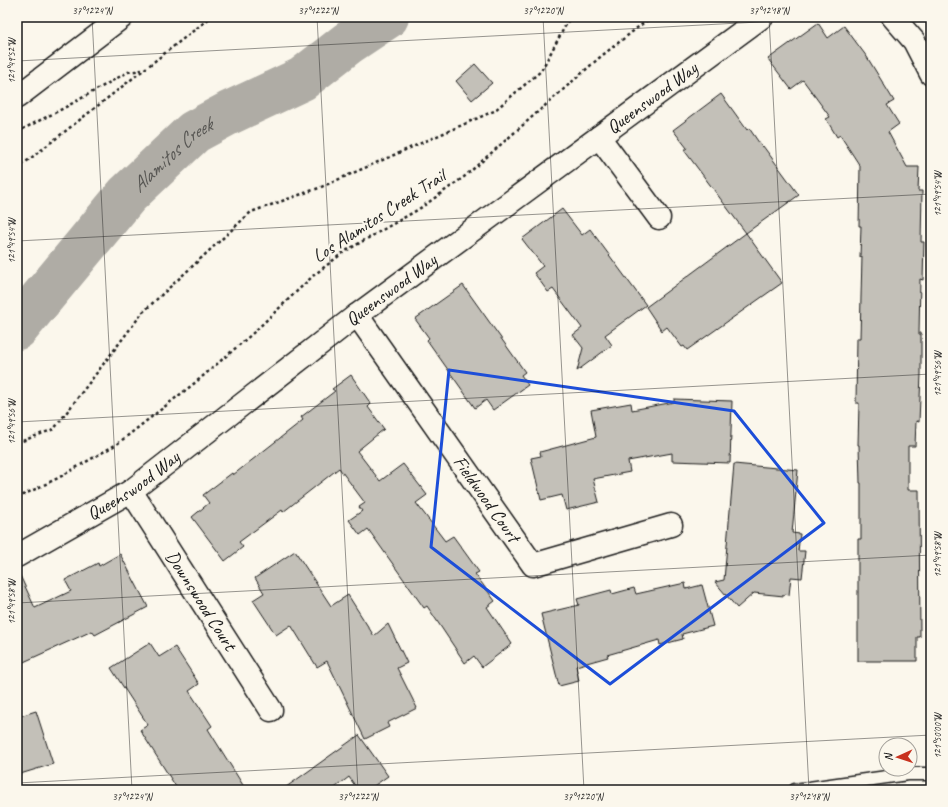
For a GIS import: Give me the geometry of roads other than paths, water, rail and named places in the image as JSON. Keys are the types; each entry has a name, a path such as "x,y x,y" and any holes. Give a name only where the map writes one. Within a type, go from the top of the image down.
{"street":[{"path":"17,98 122,17"},
{"name":"Queenswood Way","path":"17,556 131,491 357,315 762,17"},
{"path":"893,17 914,42 931,74"},
{"path":"599,137 659,218"},
{"name":"Fieldwood Court","path":"357,315 534,565 671,525"},
{"name":"Downswood Court","path":"131,491 271,710"}],"lane":[{"path":"795,790 908,774 931,774"}],"waterway":[{"name":"Alamitos Creek","path":"17,328 127,195 194,132 229,113 302,79 348,43 387,17"}]}
